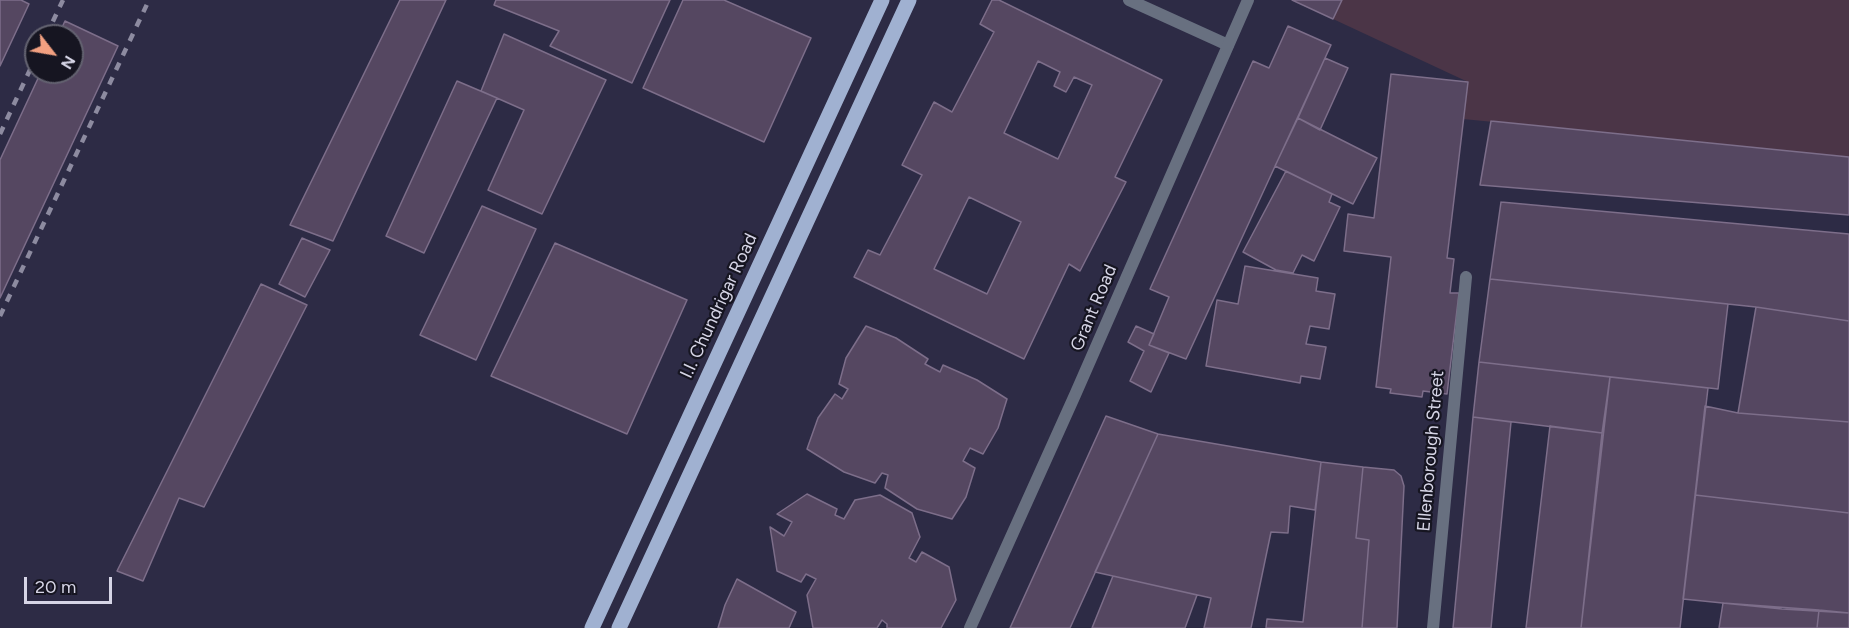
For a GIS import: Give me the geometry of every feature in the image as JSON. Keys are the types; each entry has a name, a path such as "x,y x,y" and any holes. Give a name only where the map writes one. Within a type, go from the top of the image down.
{"main road":[{"name":"I.I. Chundrigar Road","path":"592,628 882,0"},
{"path":"619,628 909,0"}],"street":[{"path":"1129,0 1228,45"},
{"name":"Grant Road","path":"970,628 1076,395 1248,0"},
{"name":"Ellenborough Street","path":"1433,628 1466,277"}],"shaded area":[{"path":"1342,0 1849,0 1849,157 1463,119 1468,82 1333,19"}],"building":[{"path":"0,0 21,0 29,4 0,66"},
{"path":"400,0 446,0 333,241 290,225"},
{"path":"496,0 670,0 632,83 550,46 559,31 494,5"},
{"path":"683,0 724,0 811,38 764,142 643,88"},
{"path":"992,0 999,0 1162,80 1115,177 1126,182 1080,271 1069,264 1024,359 854,277 868,250 880,255 922,175 902,165 934,102 952,112 994,32 980,24","holes":["1038,61 1060,72 1054,86 1066,92 1074,77 1092,85 1058,159 1004,133","969,197 1021,222 987,294 934,269"]},
{"path":"1292,0 1342,0 1333,19"},
{"path":"1288,26 1331,45 1186,359 1149,345 1169,297 1150,289 1253,61 1269,68"},
{"path":"84,30 118,46 0,298 0,160 35,84 84,84"},
{"path":"504,34 606,80 542,214 488,190 524,110 481,91"},
{"path":"1325,58 1348,68 1320,130 1298,118"},
{"path":"1391,74 1468,82 1447,258 1454,259 1450,293 1459,293 1447,394 1423,391 1422,397 1390,393 1391,389 1376,387 1391,257 1344,251 1348,214 1374,218"},
{"path":"457,81 497,98 424,253 386,236"},
{"path":"1298,118 1377,158 1353,204 1275,166"},
{"path":"1491,121 1849,157 1849,215 1480,185"},
{"path":"1286,171 1332,194 1329,202 1340,207 1314,261 1302,255 1293,273 1276,270 1243,252"},
{"path":"1501,202 1849,234 1849,321 1756,307 1490,279"},
{"path":"482,206 536,229 476,360 420,335"},
{"path":"302,238 330,250 305,297 279,284"},
{"path":"555,243 687,300 627,434 491,376"},
{"path":"1245,266 1318,278 1316,291 1335,294 1329,329 1310,326 1306,344 1326,347 1320,379 1301,376 1300,383 1206,366 1217,300 1238,304"},
{"path":"1490,279 1728,304 1718,389 1479,362"},
{"path":"261,284 307,305 204,507 179,498 143,581 117,571"},
{"path":"1756,307 1849,321 1849,422 1738,413"},
{"path":"866,326 896,338 928,359 925,364 940,372 943,365 977,380 1007,399 998,428 983,454 970,448 963,461 975,468 966,497 952,519 917,509 885,488 888,475 882,473 875,483 844,472 807,449 818,418 835,394 842,399 848,389 839,384 846,358"},
{"path":"1136,326 1154,334 1149,345 1169,353 1151,392 1130,381 1144,351 1128,342"},
{"path":"1479,362 1610,377 1602,433 1473,417"},
{"path":"1610,377 1708,388 1680,628 1581,628"},
{"path":"1705,406 1738,413 1849,422 1849,513 1695,495"},
{"path":"1106,416 1158,434 1070,628 1010,628"},
{"path":"1473,417 1511,422 1491,628 1453,628"},
{"path":"1550,426 1602,433 1581,628 1526,628"},
{"path":"1158,434 1321,462 1315,510 1290,506 1288,533 1271,532 1251,628 1204,628 1211,598 1095,572"},
{"path":"1321,462 1363,467 1356,538 1369,540 1362,628 1266,628 1267,619 1303,622"},
{"path":"1363,467 1394,470 1401,476 1404,486 1397,628 1362,628 1369,540 1356,538"},
{"path":"807,494 837,509 835,515 844,519 855,500 880,495 912,513 920,537 909,558 916,562 922,552 949,567 956,600 941,628 887,628 887,624 882,620 877,628 813,628 807,595 816,579 806,574 801,582 777,571 770,527 784,536 792,522 777,514"},
{"path":"1695,495 1849,513 1849,613 1683,599"},
{"path":"1113,576 1197,595 1185,628 1092,628"},
{"path":"737,579 796,612 789,628 718,628"},
{"path":"1723,603 1819,610 1817,628 1719,628"},
{"path":"1819,610 1849,613 1849,628 1817,628"}],"railway":[{"path":"52,24 63,0"},
{"path":"0,316 149,0"},
{"path":"0,134 24,83"}]}
